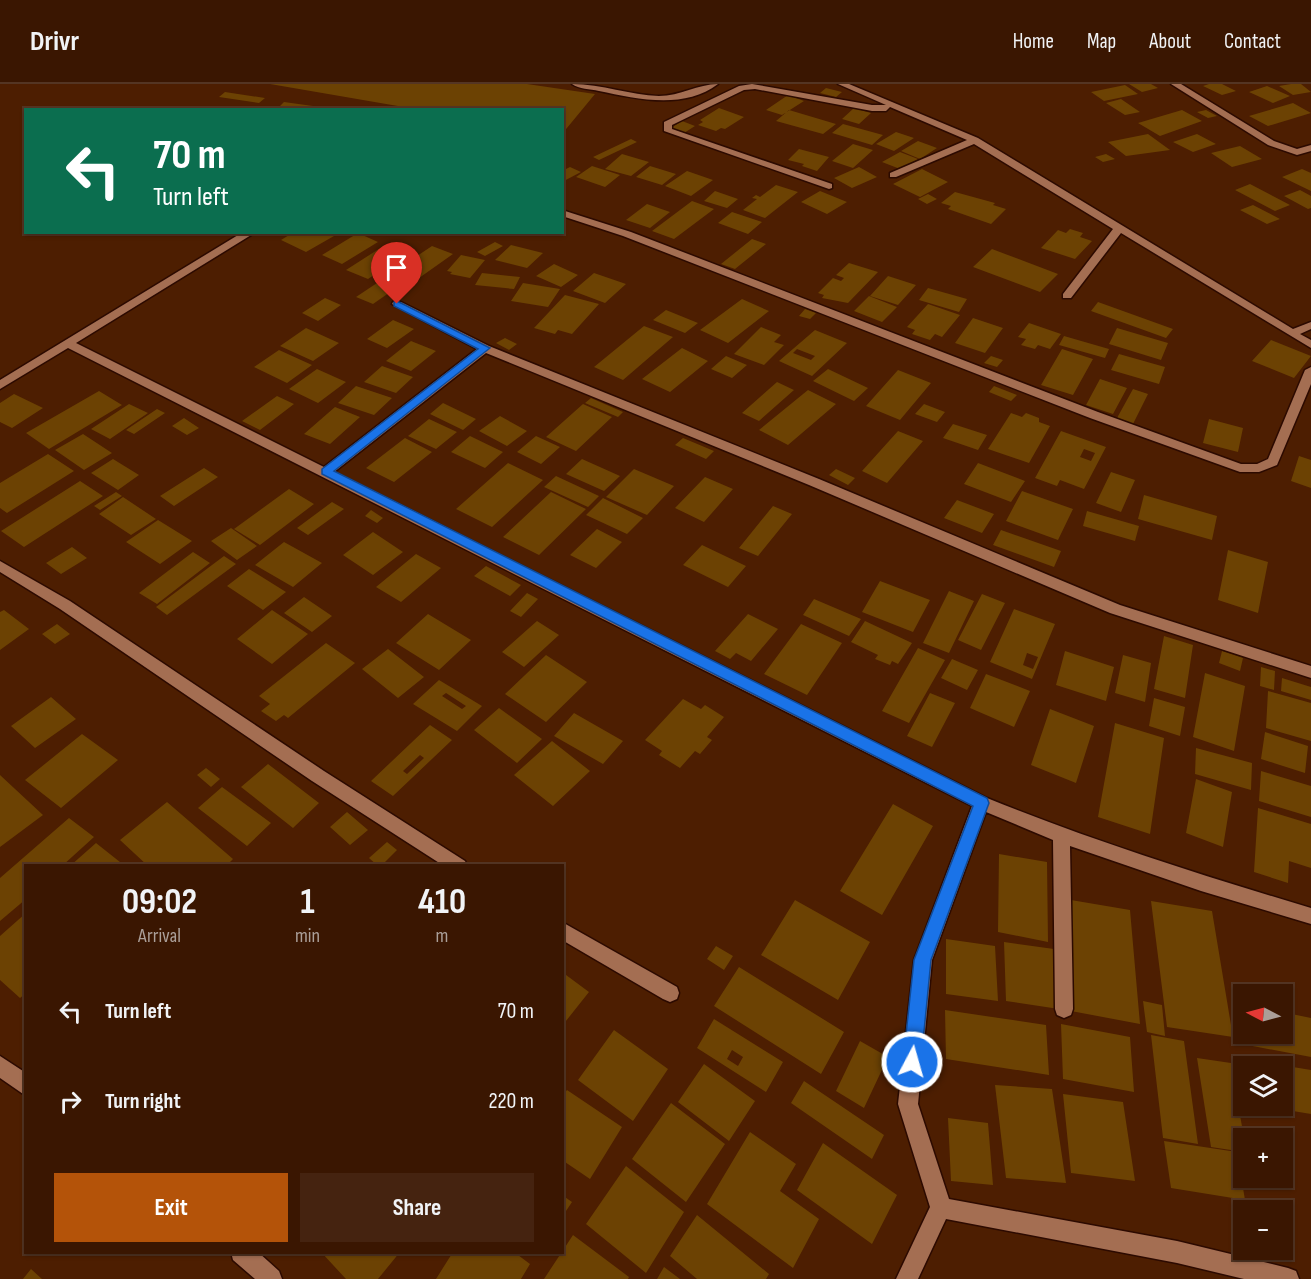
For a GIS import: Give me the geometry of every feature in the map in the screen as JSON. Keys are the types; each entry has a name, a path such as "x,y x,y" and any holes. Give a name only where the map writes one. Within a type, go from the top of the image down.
{"street":[{"path":"576,84 634,95 671,98 714,84"},
{"path":"842,84 975,140 1311,345"},
{"path":"1175,84 1271,143 1297,152 1311,148"},
{"path":"829,186 668,131 667,124 742,88 755,86 872,108 898,109"},
{"path":"893,174 975,140"},
{"path":"564,214 627,234 1083,410 1240,468 1259,468 1273,462 1311,370"},
{"path":"1067,296 1120,227"},
{"path":"0,384 248,234"},
{"path":"397,304 485,348 814,482 1115,609 1311,672"},
{"path":"1293,333 1311,325"},
{"path":"69,344 981,803 1061,836 1201,883 1311,916"},
{"path":"326,472 485,348"},
{"path":"0,566 65,605 318,776 456,864"},
{"path":"907,1279 941,1208 908,1104 922,960 981,803"},
{"path":"1061,836 1064,1009"},
{"path":"564,931 669,993"},
{"path":"0,1066 24,1084"},
{"path":"941,1208 1177,1252 1288,1279"},
{"path":"244,1254 271,1279"}],"building":[{"path":"270,84 527,84 595,94 564,132 564,108 409,108"},
{"path":"1129,84 1151,84 1158,88 1142,92"},
{"path":"1222,84 1236,91 1222,95 1203,86"},
{"path":"1301,84 1311,92 1293,95 1279,86"},
{"path":"1125,85 1138,94 1104,101 1091,92"},
{"path":"1267,86 1290,96 1273,103 1249,92"},
{"path":"826,88 842,92 836,97 820,93"},
{"path":"225,92 265,98 259,103 219,97"},
{"path":"788,95 804,101 782,115 766,110"},
{"path":"1121,99 1140,112 1125,115 1106,103"},
{"path":"284,102 313,106 311,108 279,107"},
{"path":"1293,103 1311,113 1268,126 1249,116"},
{"path":"719,108 744,117 725,129 721,128 716,131 698,125 703,122 700,120"},
{"path":"854,108 871,113 859,124 842,119"},
{"path":"789,110 836,124 823,134 776,121"},
{"path":"1182,110 1202,121 1160,136 1138,123"},
{"path":"1206,110 1217,116 1208,118 1197,112"},
{"path":"682,121 695,126 684,133 671,128"},
{"path":"843,124 883,135 872,145 832,133"},
{"path":"896,132 914,138 894,151 876,144"},
{"path":"1148,134 1170,150 1126,156 1108,142"},
{"path":"1197,134 1216,144 1193,152 1173,142"},
{"path":"631,139 637,142 599,160 593,157"},
{"path":"918,141 937,148 920,159 901,151"},
{"path":"853,144 873,150 853,168 832,161"},
{"path":"1240,146 1262,159 1232,167 1211,153"},
{"path":"799,149 829,157 817,171 802,166 804,164 788,160"},
{"path":"900,152 918,159 900,169 882,162"},
{"path":"622,154 649,162 631,176 605,169"},
{"path":"1106,154 1115,159 1103,162 1095,157"},
{"path":"592,166 620,175 605,187 576,177"},
{"path":"650,166 676,174 662,185 636,177"},
{"path":"570,167 581,172 564,181 564,170"},
{"path":"859,167 877,177 852,188 834,178"},
{"path":"922,169 948,182 920,197 893,184"},
{"path":"1302,169 1311,173 1311,191 1282,177"},
{"path":"687,171 713,180 691,196 665,186"},
{"path":"1250,184 1290,205 1275,211 1235,190"},
{"path":"776,185 798,192 765,218 743,210 757,199 752,198 756,195 760,197"},
{"path":"1300,190 1311,196 1311,208 1308,209 1284,196"},
{"path":"715,191 738,199 727,208 704,201"},
{"path":"820,191 847,202 827,214 801,202"},
{"path":"955,192 995,203 993,205 1006,209 991,224 948,209 951,206 941,203"},
{"path":"928,194 937,199 927,204 918,199"},
{"path":"692,201 714,209 674,239 652,231"},
{"path":"647,204 670,212 650,228 626,220"},
{"path":"1253,205 1280,219 1267,224 1240,210"},
{"path":"732,212 762,222 748,234 718,223"},
{"path":"1070,229 1083,233 1080,237 1092,241 1075,259 1041,248 1058,230 1066,233"},
{"path":"291,234 338,234 306,252 281,240"},
{"path":"356,234 378,242 342,264 322,255"},
{"path":"752,239 766,244 735,269 721,264"},
{"path":"495,242 503,246 485,256 477,252"},
{"path":"385,245 407,253 368,279 346,270"},
{"path":"511,245 543,253 527,268 495,260"},
{"path":"432,246 453,254 412,283 390,274"},
{"path":"992,249 1058,274 1040,292 973,267"},
{"path":"461,255 485,260 470,278 450,274 452,272 447,271"},
{"path":"849,263 878,272 848,303 822,298 824,295 818,293 833,278 841,281 844,278 836,275"},
{"path":"554,264 578,275 561,287 536,276"},
{"path":"482,273 520,277 514,289 475,285"},
{"path":"594,273 626,284 605,303 573,291"},
{"path":"888,276 916,285 898,305 870,296"},
{"path":"380,281 396,288 373,304 356,297"},
{"path":"523,283 560,289 548,307 511,301"},
{"path":"928,288 967,299 959,312 919,300"},
{"path":"565,295 599,304 572,334 558,330 555,334 534,328"},
{"path":"869,296 897,307 882,322 854,311"},
{"path":"325,298 341,305 318,321 302,313"},
{"path":"742,299 769,311 728,343 700,330"},
{"path":"1098,302 1173,329 1166,338 1091,311"},
{"path":"928,304 960,315 942,337 935,334 930,340 912,334 915,330 907,327"},
{"path":"805,309 816,313 810,319 799,316"},
{"path":"666,310 698,323 685,333 653,320"},
{"path":"973,318 1003,328 985,353 955,343"},
{"path":"393,320 414,329 387,348 367,339"},
{"path":"1029,323 1061,334 1050,349 1038,345 1035,349 1021,345 1026,339 1018,337"},
{"path":"644,326 673,337 623,380 594,367"},
{"path":"761,327 781,335 774,342 784,345 764,365 734,354"},
{"path":"306,328 339,343 313,361 280,346"},
{"path":"1117,328 1168,343 1161,360 1109,344"},
{"path":"815,330 847,343 812,376 779,361","holes":["797,349 815,356 811,360 793,353"]},
{"path":"1064,336 1109,349 1105,358 1059,345"},
{"path":"505,338 517,344 509,350 496,343"},
{"path":"1271,340 1311,356 1294,378 1252,361"},
{"path":"411,341 436,351 411,371 386,361"},
{"path":"682,348 708,361 670,392 642,379"},
{"path":"1062,349 1093,359 1073,395 1041,385"},
{"path":"279,350 312,365 287,383 254,367"},
{"path":"1119,354 1165,367 1159,384 1111,370"},
{"path":"726,356 747,365 732,378 711,369"},
{"path":"991,356 1003,360 997,367 984,363"},
{"path":"382,366 413,377 396,393 364,382"},
{"path":"317,369 346,382 318,403 289,389"},
{"path":"828,369 868,388 854,401 813,381"},
{"path":"898,370 931,383 900,420 866,406"},
{"path":"1100,379 1127,388 1113,414 1086,405"},
{"path":"777,382 794,390 759,421 742,413"},
{"path":"356,386 392,398 374,415 338,403"},
{"path":"994,386 1017,395 1011,401 989,392"},
{"path":"1133,389 1148,394 1133,424 1117,418"},
{"path":"808,390 836,404 788,445 759,430"},
{"path":"99,391 122,405 49,449 26,433"},
{"path":"14,394 43,408 12,428 0,422 0,403"},
{"path":"277,396 294,404 260,430 242,421"},
{"path":"591,398 623,412 618,417 585,403"},
{"path":"443,403 476,419 463,430 430,414"},
{"path":"129,404 148,413 110,439 91,429"},
{"path":"583,404 612,417 576,451 546,437"},
{"path":"924,404 945,412 937,422 915,414"},
{"path":"335,407 360,417 330,444 304,434"},
{"path":"157,409 165,413 134,434 126,430"},
{"path":"1011,413 1022,417 1026,413 1050,426 1029,463 988,449"},
{"path":"500,416 527,431 507,446 479,431"},
{"path":"184,418 199,428 187,435 172,426"},
{"path":"429,419 457,432 436,449 408,436"},
{"path":"1209,419 1243,428 1238,452 1203,443"},
{"path":"953,424 987,435 978,450 943,438"},
{"path":"898,431 923,441 887,483 862,471"},
{"path":"1061,431 1106,447 1084,489 1060,480 1057,486 1035,478","holes":["1084,449 1095,453 1091,461 1080,457"]},
{"path":"83,434 112,453 84,470 55,450"},
{"path":"470,436 503,452 485,468 451,452"},
{"path":"536,436 560,447 541,464 517,452"},
{"path":"405,438 432,452 394,482 366,468"},
{"path":"683,438 714,451 706,459 675,445"},
{"path":"48,454 74,471 7,513 0,508 0,483"},
{"path":"1299,456 1311,460 1311,488 1291,481"},
{"path":"113,459 139,475 118,490 91,473"},
{"path":"582,459 620,476 604,491 566,474"},
{"path":"508,463 543,480 492,527 456,509"},
{"path":"978,463 1025,481 1011,502 964,484"},
{"path":"204,468 218,477 174,506 160,496"},
{"path":"634,469 674,486 647,515 606,497"},
{"path":"836,469 855,478 848,485 829,475"},
{"path":"1111,472 1135,480 1121,512 1096,503"},
{"path":"556,476 599,496 588,507 544,487"},
{"path":"705,477 733,489 704,522 675,508"},
{"path":"80,481 103,496 24,547 1,531"},
{"path":"289,489 314,504 260,545 234,529"},
{"path":"1022,491 1073,509 1058,540 1006,521"},
{"path":"116,492 122,496 100,510 94,506"},
{"path":"551,492 586,509 539,555 503,537"},
{"path":"1144,495 1217,516 1212,540 1138,519"},
{"path":"123,497 156,519 131,535 99,514"},
{"path":"603,498 643,518 627,534 586,515"},
{"path":"957,500 994,514 982,533 944,518"},
{"path":"332,502 344,509 308,535 297,528"},
{"path":"773,506 792,514 758,556 739,548"},
{"path":"371,510 383,518 377,523 365,516"},
{"path":"1087,511 1139,526 1135,541 1083,526"},
{"path":"158,520 192,541 160,564 126,542"},
{"path":"231,528 257,546 237,560 211,541"},
{"path":"597,529 622,542 596,568 570,555"},
{"path":"1001,530 1061,551 1054,567 993,545"},
{"path":"373,532 403,552 373,575 343,555"},
{"path":"284,542 322,563 293,587 255,565"},
{"path":"702,545 746,566 728,587 683,565"},
{"path":"72,547 87,558 61,574 46,563"},
{"path":"1228,550 1268,562 1258,613 1218,600"},
{"path":"193,552 210,563 157,604 139,593"},
{"path":"416,554 441,568 401,602 376,587"},
{"path":"224,556 236,564 167,615 156,607"},
{"path":"486,566 521,585 510,596 474,576"},
{"path":"249,569 286,592 263,610 227,586"},
{"path":"880,581 930,600 913,632 862,612"},
{"path":"949,591 974,601 949,653 923,643"},
{"path":"527,593 538,599 521,617 510,611"},
{"path":"982,594 1005,603 981,650 958,640"},
{"path":"304,597 332,616 312,632 284,613"},
{"path":"814,599 861,619 849,636 803,615"},
{"path":"1014,609 1055,624 1032,679 990,662","holes":["1027,653 1038,657 1033,669 1023,665"]},
{"path":"4,610 29,629 0,650 0,612"},
{"path":"272,610 308,634 272,664 237,639"},
{"path":"428,614 471,640 439,670 396,643"},
{"path":"748,614 778,629 751,661 736,653 730,659 715,651"},
{"path":"537,621 559,635 524,667 502,652"},
{"path":"865,621 912,643 898,664 892,661 890,665 875,659 878,655 851,642"},
{"path":"57,624 70,634 55,644 42,634"},
{"path":"801,624 842,643 807,695 764,674"},
{"path":"1164,636 1193,645 1185,698 1154,689"},
{"path":"326,643 355,663 288,718 284,715 276,721 261,711 270,704 259,696"},
{"path":"918,648 945,660 909,723 882,711"},
{"path":"388,649 424,677 398,698 362,669"},
{"path":"1065,651 1114,667 1106,701 1056,685"},
{"path":"1222,651 1243,658 1240,671 1219,663"},
{"path":"546,655 587,682 546,722 505,694"},
{"path":"1123,655 1151,663 1145,702 1115,693"},
{"path":"952,659 978,670 967,690 941,678"},
{"path":"1261,667 1275,671 1274,690 1260,686"},
{"path":"1205,673 1245,686 1234,751 1193,737"},
{"path":"986,674 1030,691 1014,727 970,708"},
{"path":"1282,678 1311,687 1311,700 1281,691"},
{"path":"439,680 482,706 457,731 413,704","holes":["446,693 466,706 462,709 442,696"]},
{"path":"1268,691 1311,703 1311,741 1266,728"},
{"path":"930,693 955,703 932,747 907,736"},
{"path":"51,697 76,719 35,748 11,726"},
{"path":"1154,698 1185,707 1180,736 1149,726"},
{"path":"683,699 701,709 705,705 724,717 707,737 712,740 700,754 695,751 680,768 659,755 662,751 645,740"},
{"path":"499,708 542,739 517,763 474,730"},
{"path":"1050,709 1094,726 1076,783 1031,765"},
{"path":"574,713 623,741 603,764 554,736"},
{"path":"1115,723 1164,738 1150,834 1098,817"},
{"path":"430,725 452,740 393,796 371,781","holes":["420,755 424,758 407,774 403,771"]},
{"path":"1265,732 1308,746 1305,773 1261,759"},
{"path":"82,734 118,760 61,808 25,780"},
{"path":"552,741 590,771 553,806 514,775"},
{"path":"1196,748 1252,763 1251,790 1195,774"},
{"path":"268,764 319,803 293,828 241,787"},
{"path":"206,768 220,779 211,787 197,775"},
{"path":"1261,771 1311,786 1311,817 1259,801"},
{"path":"0,775 43,815 0,847"},
{"path":"1196,779 1232,792 1223,847 1186,833"},
{"path":"222,787 271,823 247,846 198,808"},
{"path":"167,802 233,859 228,864 146,864 120,840"},
{"path":"893,804 933,826 882,915 840,891"},
{"path":"1258,808 1311,824 1311,868 1289,861 1288,883 1254,872"},
{"path":"347,812 368,830 350,845 330,827"},
{"path":"69,818 94,837 64,864 24,864 24,901 0,921 0,878"},
{"path":"387,842 397,850 383,864 376,864 369,858"},
{"path":"96,843 122,864 72,864"},
{"path":"999,854 1047,862 1048,942 998,932"},
{"path":"1065,899 1130,910 1140,1024 1071,1011"},
{"path":"795,900 870,942 838,1000 761,955"},
{"path":"1151,901 1212,911 1233,1037 1167,1027"},
{"path":"24,915 24,995 20,998 0,980 0,936"},
{"path":"946,939 995,946 998,1001 946,994"},
{"path":"1004,942 1054,949 1059,1009 1006,1001"},
{"path":"716,946 733,956 724,970 707,959"},
{"path":"739,967 844,1032 821,1074 714,1006"},
{"path":"564,973 589,992 564,1023"},
{"path":"1143,1001 1162,1005 1165,1036 1147,1032"},
{"path":"945,1010 1046,1025 1049,1075 946,1059"},
{"path":"1293,1014 1311,1018 1311,1057 1242,1044 1293,1044"},
{"path":"714,1019 783,1062 766,1092 697,1048","holes":["732,1050 743,1057 738,1066 727,1059"]},
{"path":"1061,1024 1130,1037 1134,1092 1063,1079"},
{"path":"614,1030 668,1069 633,1121 578,1080"},
{"path":"1151,1035 1184,1041 1198,1144 1163,1138"},
{"path":"860,1041 888,1057 864,1108 836,1091"},
{"path":"1197,1058 1231,1063 1233,1116 1240,1116 1242,1128 1233,1128 1233,1150 1211,1147"},
{"path":"704,1064 755,1101 729,1141 678,1102"},
{"path":"1293,1067 1311,1070 1311,1114 1293,1111"},
{"path":"804,1081 884,1135 872,1159 791,1103"},
{"path":"995,1085 1052,1089 1066,1183 1006,1178"},
{"path":"567,1090 622,1127 590,1179 564,1161 564,1094"},
{"path":"1063,1094 1123,1102 1135,1181 1071,1173"},
{"path":"671,1103 725,1144 686,1202 632,1159"},
{"path":"948,1118 988,1123 993,1185 951,1181"},
{"path":"750,1132 796,1164 780,1191 819,1219 793,1268 707,1204"},
{"path":"1164,1141 1233,1151 1233,1188 1243,1188 1245,1200 1171,1188"},
{"path":"823,1143 897,1195 872,1244 797,1190"},
{"path":"626,1166 684,1212 646,1273 586,1224"},
{"path":"564,1196 572,1202 564,1214"},
{"path":"697,1215 769,1274 766,1279 697,1279 670,1256"},
{"path":"573,1235 629,1277 628,1279 544,1279 560,1254 564,1254 564,1249"},
{"path":"323,1254 398,1254 378,1279 346,1279"},
{"path":"452,1254 517,1254 530,1264 521,1279 436,1279"},
{"path":"664,1267 680,1279 657,1279"},
{"path":"31,1269 42,1279 23,1279"}],"route":[{"path":"397,304 485,348 326,472 981,803 922,960 912,1062"}]}
